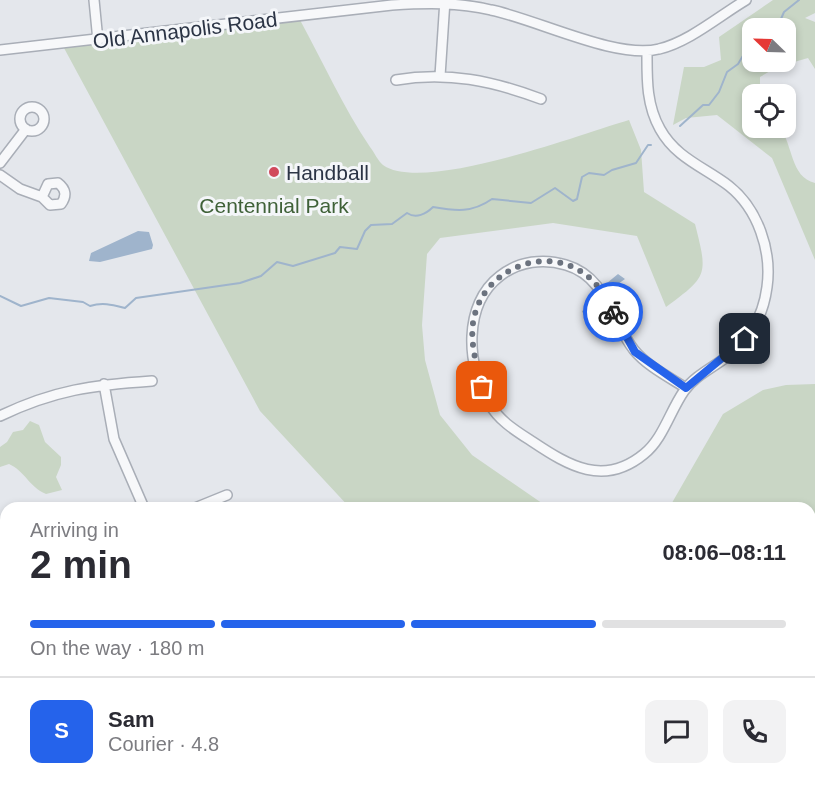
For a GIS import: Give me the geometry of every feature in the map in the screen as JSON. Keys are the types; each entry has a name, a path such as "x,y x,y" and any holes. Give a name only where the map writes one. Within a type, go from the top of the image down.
{"street":[{"path":"94,0 98,41"},
{"name":"Old Annapolis Road","path":"0,50 98,41 392,5 444,2 491,9 608,45 647,51 670,45 746,0"},
{"path":"440,75 444,2"},
{"path":"647,51 647,94 660,130 687,160 730,187 739,196 766,243 769,257 763,310 752,332 732,353 705,371 686,388 646,453 611,470 581,469 563,462 509,426 488,402 477,371 473,345 472,325 476,310 482,295 492,282 512,268 537,261 567,265 593,280 602,291 635,352 686,388"},
{"path":"396,80 440,75 483,80 541,99"},
{"path":"0,163 26,129"},
{"path":"0,175 20,189 42,196"},
{"path":"0,416 60,392 104,384 152,381"},
{"path":"104,384 114,439 141,502"},
{"path":"210,502 227,495"}],"green space":[{"path":"773,0 815,0 815,13 805,18 815,22 815,69 808,58 796,61 796,18 747,18"},
{"name":"Centennial Park","path":"300,20 351,116 378,159 383,165 403,172 432,172 503,159 629,120 641,150 644,192 695,224 702,254 701,273 690,288 666,307 637,236 553,223 440,238 427,254 422,325 425,360 440,415 472,455 540,502 344,502 260,411 64,48"},
{"path":"742,21 742,72 768,72 760,77 760,84 742,84 742,135 717,115 686,118 673,125 684,67 704,67 721,60 719,37"},
{"path":"746,138 785,138 796,167 807,180 815,183 815,260 772,158"},
{"path":"815,384 815,502 672,502 723,414 763,390 786,385"},
{"path":"30,421 39,425 45,442 61,457 61,465 56,477 62,490 46,494 9,464 0,467 0,447 7,442 13,432 23,430"}],"water":[{"path":"138,231 149,232 152,249 100,262 89,261 91,253"},
{"path":"618,274 625,279 611,289 607,283"},
{"path":"598,302 601,310 585,318 582,311"}],"waterway":[{"path":"781,18 784,12 799,0"},
{"path":"680,126 703,105 709,105 719,92 727,72 738,64 742,57"},
{"path":"0,296 21,306 49,298 83,302 90,306 104,304 125,308 136,298 240,283 261,276 277,262 293,266 335,253 340,247 357,249 365,231 371,225 392,224 407,213 414,216 421,215 433,207 471,209 492,199 531,203 555,188 573,201 577,199 582,177 589,173 604,175 612,170 636,163 648,145 651,145"}],"way so far":[{"path":"482,387 477,371 472,325 482,295 492,282 512,268 537,261 551,261 567,265 593,280 602,291 613,312"}],"place":[{"name":"Handball","path":"274,172"}],"route":[{"path":"613,312 635,352 686,388 705,371 732,353 745,339"}]}
